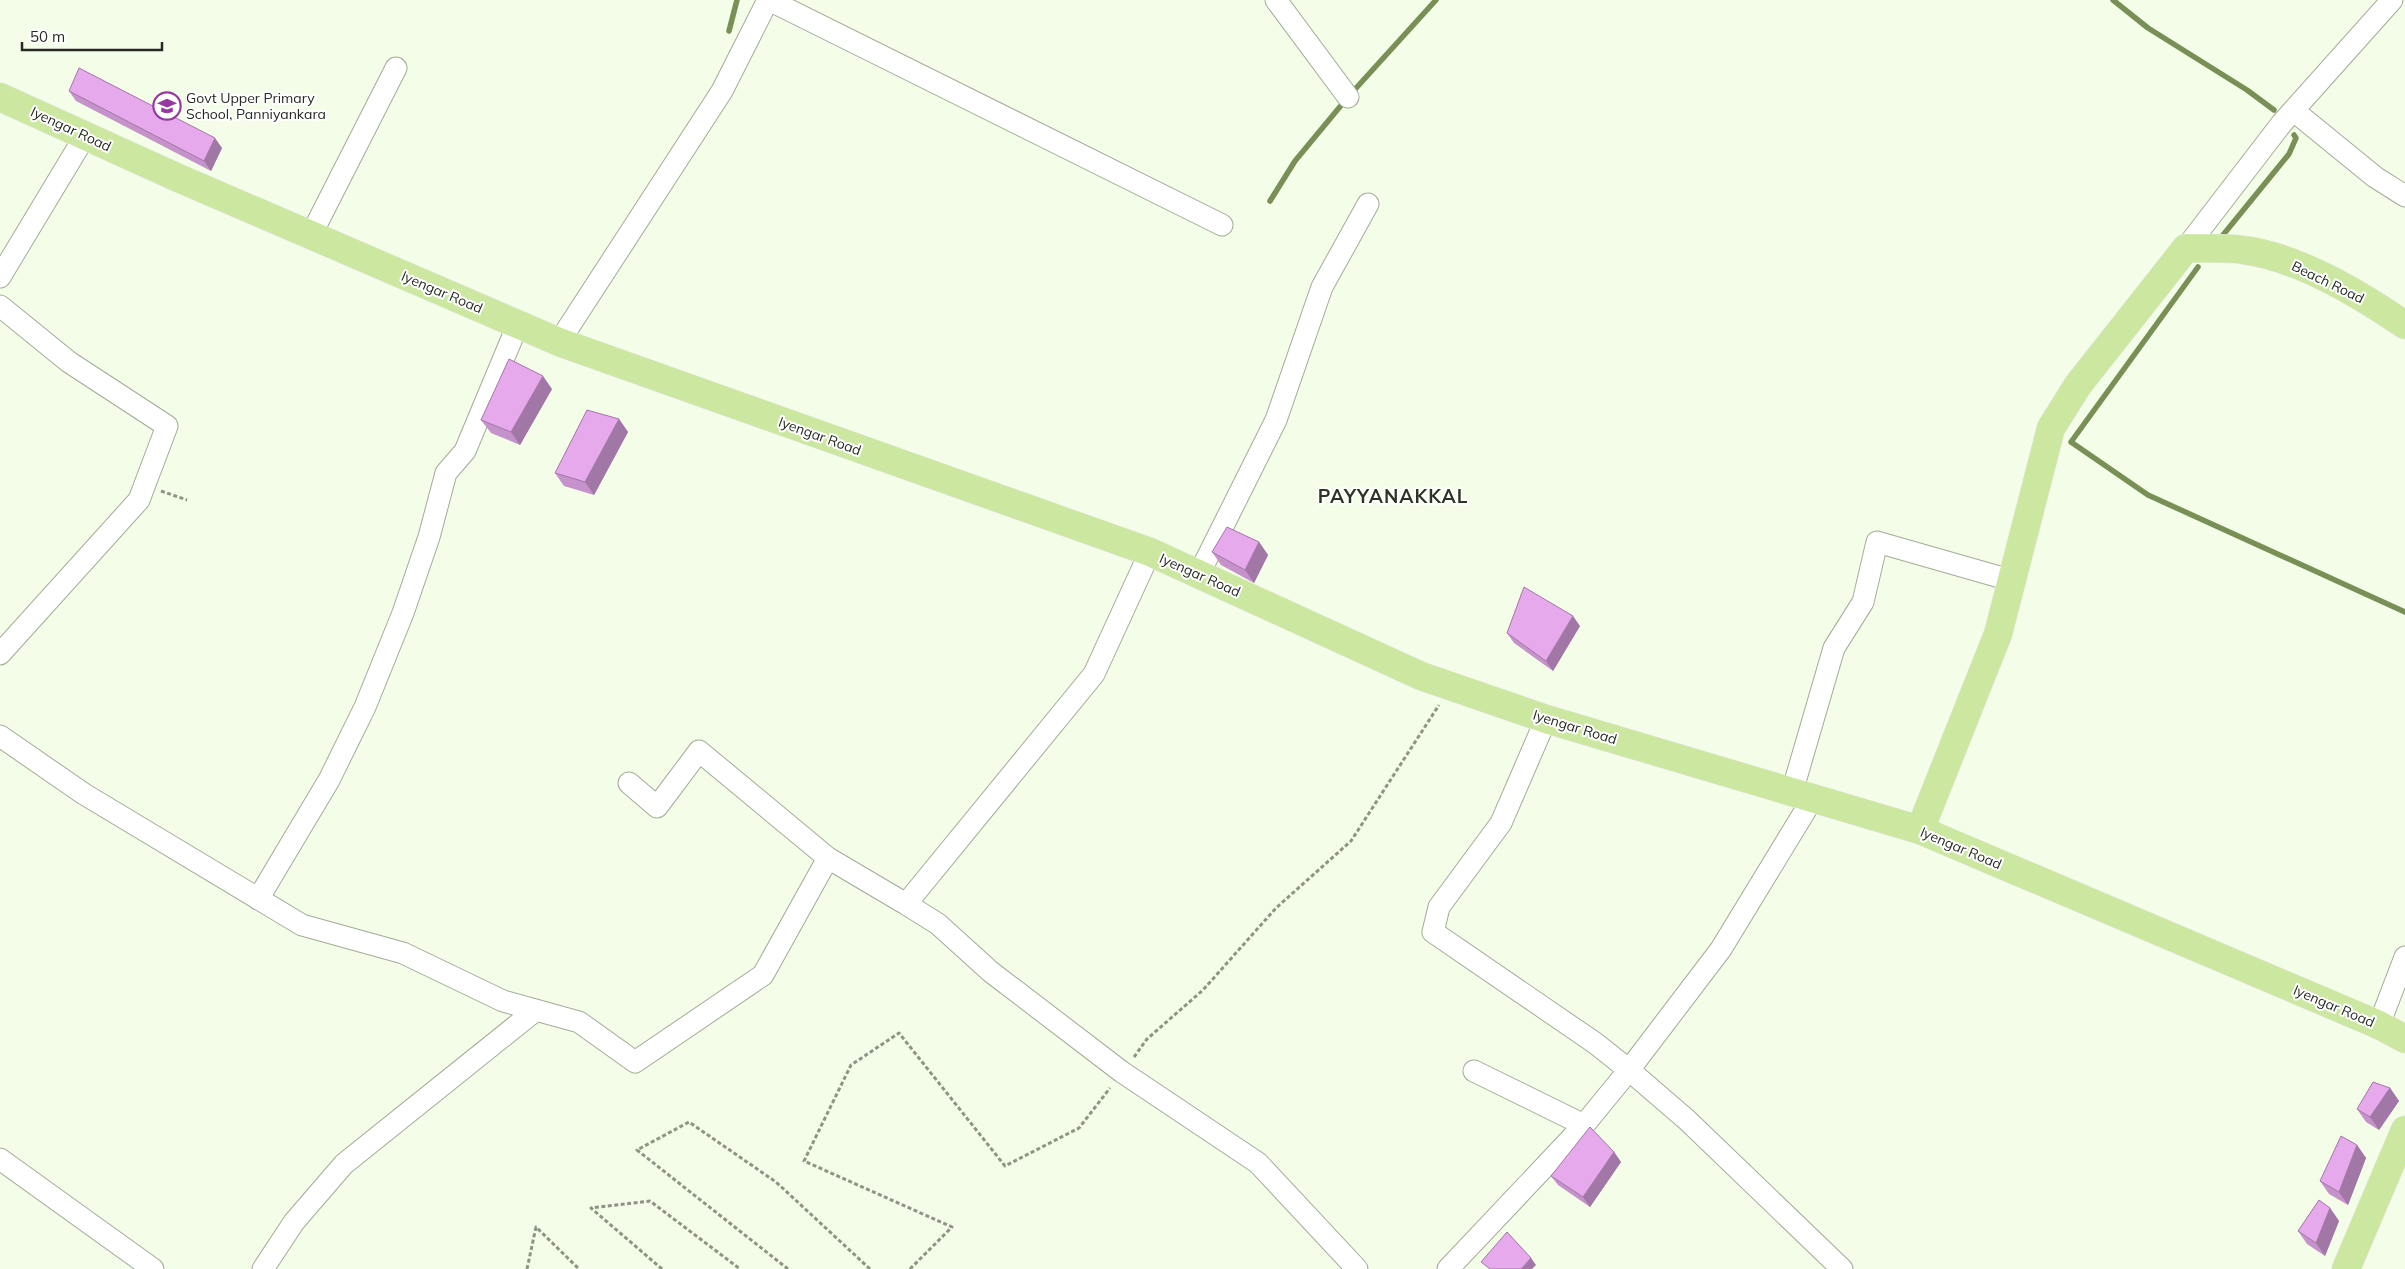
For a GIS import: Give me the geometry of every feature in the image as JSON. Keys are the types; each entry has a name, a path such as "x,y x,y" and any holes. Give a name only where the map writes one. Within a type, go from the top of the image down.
{"main road":[{"name":"Iyengar Road","path":"0,97 85,136 558,342 1150,552 1421,676 1546,719 1920,830 2378,1024 2405,1039"},
{"name":"Beach Road","path":"2186,248 2244,250 2300,265 2368,301 2405,325"},
{"path":"1920,830 1998,634 2010,580 2051,428 2078,385 2186,248"},
{"path":"2346,1269 2405,1130"}],"street":[{"path":"558,342 722,91 768,0 1222,225"},
{"path":"1276,0 1348,97"},
{"path":"2186,248 2294,111 2392,0"},
{"path":"311,235 396,68"},
{"path":"2294,111 2376,177 2405,196"},
{"path":"0,277 85,136"},
{"path":"1199,574 1276,420 1322,287 1368,204"},
{"path":"0,306 69,362 167,426 138,500 0,654"},
{"path":"258,899 329,780 365,707 403,613 429,536 446,473 464,450 518,324"},
{"path":"1448,1269 1584,1125 1722,949 1803,795 1834,648 1862,602 1877,542 2010,580"},
{"path":"906,904 1094,674 1150,552"},
{"path":"1546,719 1500,823 1439,906 1433,932 1595,1043 1629,1070 1687,1120 1842,1269"},
{"path":"0,736 84,794 302,926 403,953 502,1001 579,1022 635,1062 763,975 828,858"},
{"path":"628,783 657,807 698,751 828,858 938,924 991,972 1122,1072 1258,1162 1357,1269"},
{"path":"2378,1024 2405,957"},
{"path":"263,1269 294,1222 344,1164 536,1010"},
{"path":"1474,1071 1584,1125"},
{"path":"0,1159 153,1269"}],"path":[{"path":"788,1269 637,1150 689,1122 776,1182 870,1269"},
{"path":"662,1269 591,1208 650,1201 740,1269"},
{"path":"527,1269 536,1227 579,1269"}],"building":[{"path":"79,68 215,138 204,161 69,91"},
{"path":"509,359 543,376 511,432 481,420"},
{"path":"587,410 619,419 585,482 555,473"},
{"path":"1227,527 1259,542 1245,570 1212,552"},
{"path":"1524,587 1573,616 1546,661 1507,633"},
{"path":"2373,1082 2390,1088 2370,1117 2357,1109"},
{"path":"1590,1127 1614,1152 1583,1197 1551,1176"},
{"path":"2341,1136 2357,1145 2339,1192 2320,1181"},
{"path":"2319,1200 2330,1208 2316,1243 2298,1231"},
{"path":"1507,1232 1531,1258 1521,1269 1490,1269 1481,1262"}],"waterway":[{"path":"729,31 737,0"},
{"path":"1270,201 1295,161 1348,97 1436,0"},
{"path":"2113,0 2148,28 2247,90 2274,110"},
{"path":"2223,235 2289,154 2296,138 2294,135"},
{"path":"2198,267 2071,442 2148,495 2405,612"}],"place":[{"name":"Govt Upper Primary School, Panniyankara","path":"167,106"}],"district":[{"name":"PAYYANAKKAL","path":"1393,496"}]}
